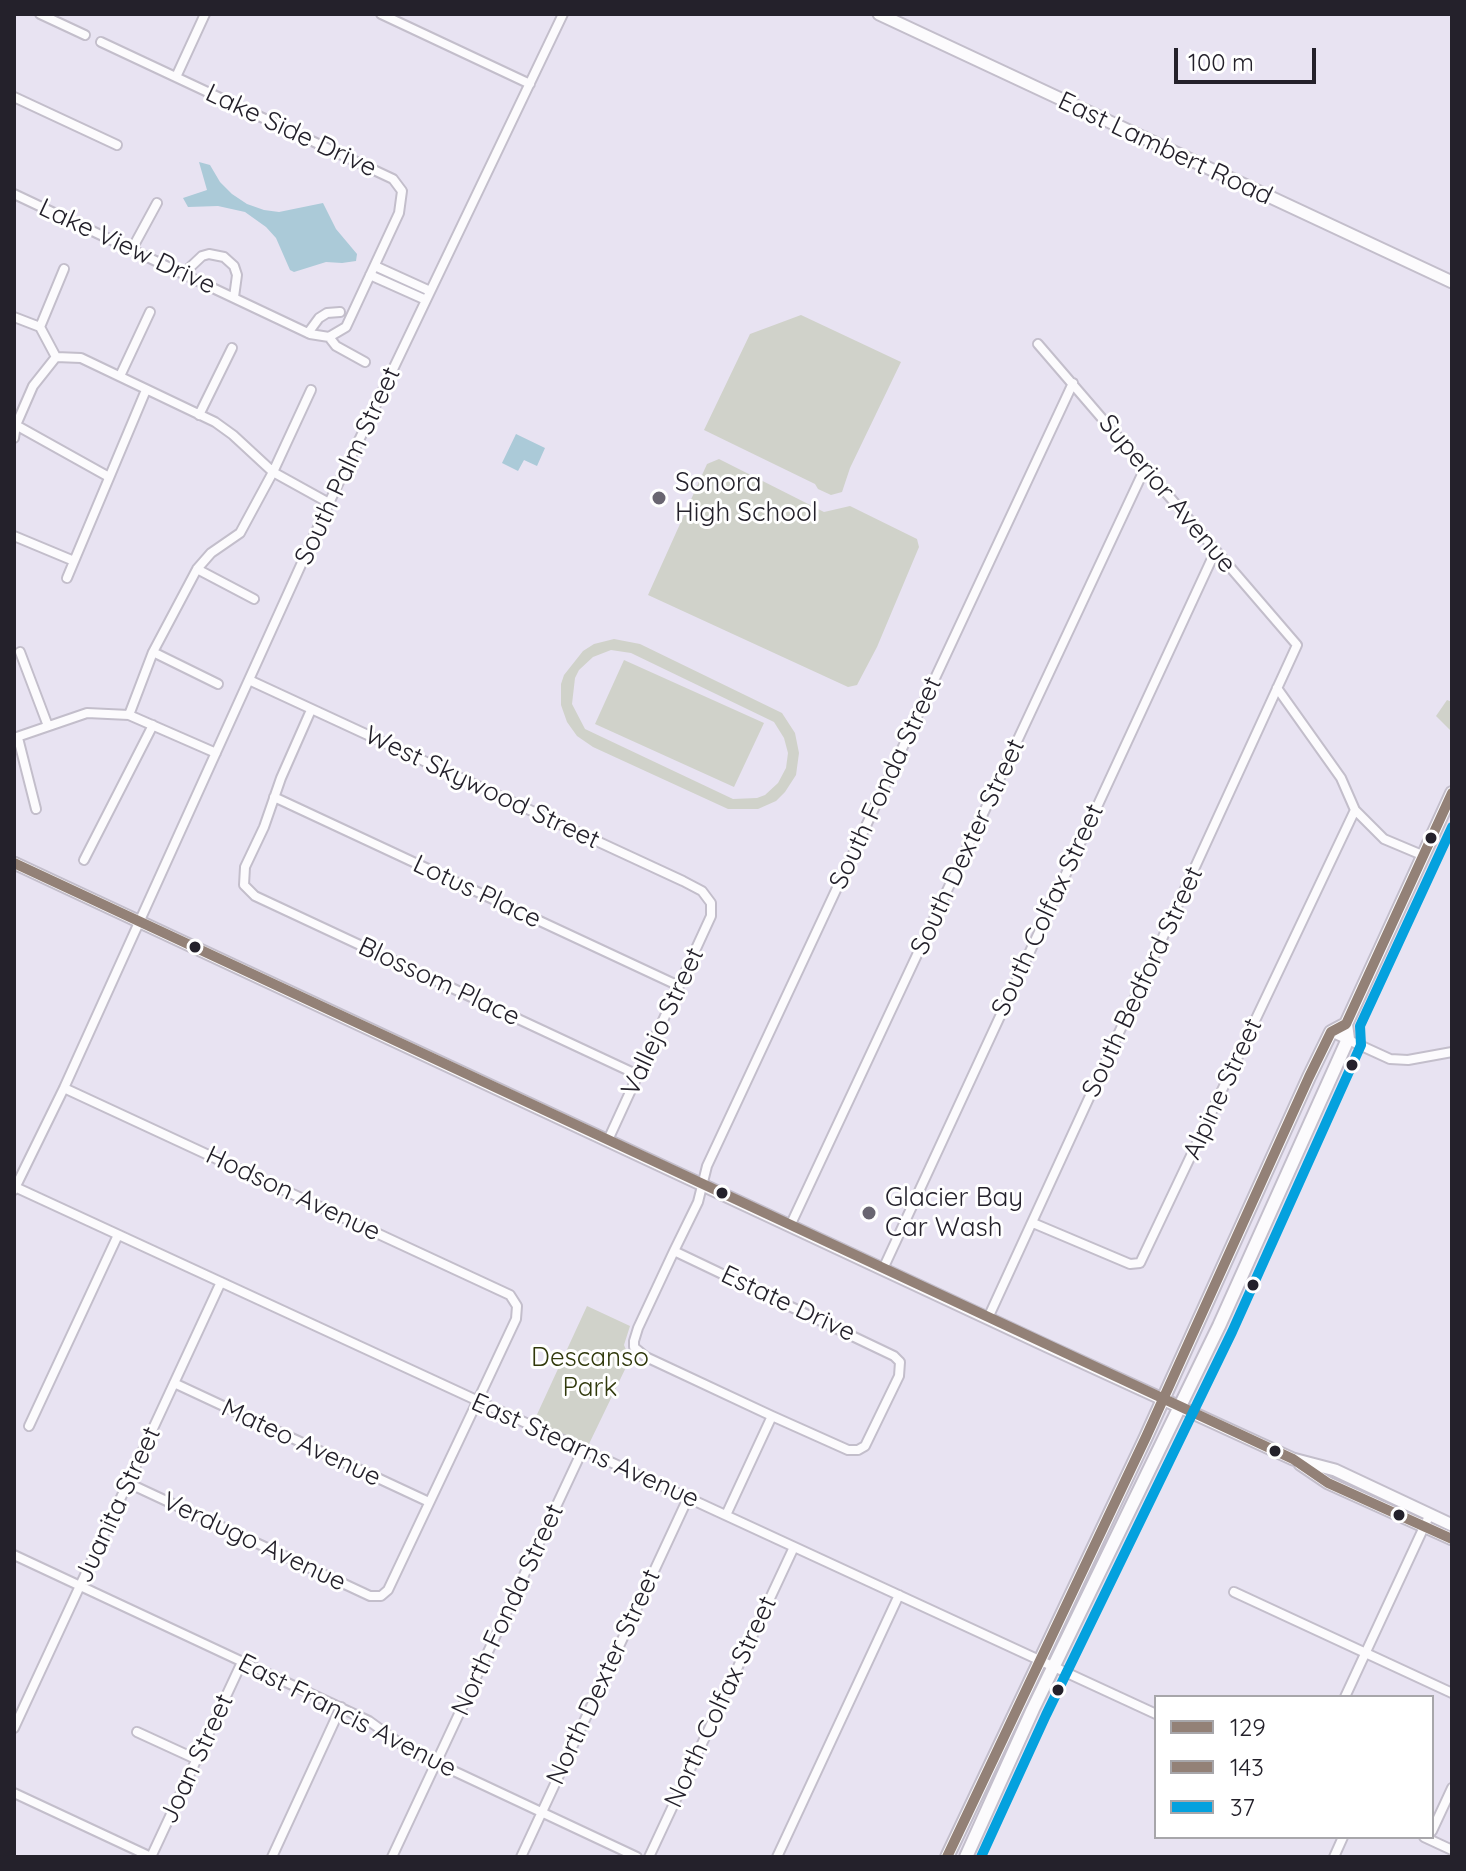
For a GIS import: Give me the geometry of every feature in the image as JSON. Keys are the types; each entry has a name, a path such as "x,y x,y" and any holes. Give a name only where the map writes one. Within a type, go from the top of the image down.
{"main road":[{"name":"East Lambert Road","path":"879,14 1452,282"},
{"path":"966,1857 1054,1666 1181,1407 1348,1039 1346,1024 1452,793"},
{"path":"14,863 1293,1459 1328,1483 1452,1539"},
{"path":"947,1857 1331,1032 1346,1024"},
{"path":"1293,1459 1335,1470 1452,1525"}],"street":[{"path":"40,14 85,35"},
{"path":"176,77 205,14"},
{"path":"381,14 530,84"},
{"name":"South Palm Street","path":"15,1189 140,922 329,503 563,14"},
{"name":"Lake Side Drive","path":"101,42 393,179 402,191 399,213 372,271"},
{"path":"14,97 117,145"},
{"name":"Lake View Drive","path":"14,194 308,333 329,337"},
{"path":"132,249 157,203"},
{"path":"184,273 202,256 224,257 234,266 237,275 237,298"},
{"path":"40,327 64,269"},
{"path":"365,362 336,346 329,337 346,327 372,271 428,296"},
{"path":"120,376 150,312"},
{"path":"308,333 319,318 327,313 340,312"},
{"path":"14,317 40,327 56,357"},
{"name":"Superior Avenue","path":"1038,344 1297,645"},
{"path":"199,415 232,348"},
{"path":"56,357 81,358 199,415 233,435 273,472 329,503"},
{"path":"14,438 15,424 33,386 56,357"},
{"name":"South Fonda Street","path":"702,1184 707,1166 1073,383"},
{"path":"67,578 146,390"},
{"path":"129,715 153,652 197,569 211,553 240,533 273,472 311,390"},
{"path":"15,424 109,477"},
{"name":"South Dexter Street","path":"790,1226 1145,468"},
{"path":"14,536 74,561"},
{"name":"South Colfax Street","path":"883,1269 1215,552"},
{"path":"197,569 254,599"},
{"name":"South Bedford Street","path":"988,1318 1297,645"},
{"path":"20,652 48,726"},
{"path":"153,652 218,684"},
{"name":"West Skywood Street","path":"249,680 683,881 702,891 711,903"},
{"path":"1277,688 1341,778 1355,810 1384,839 1422,855"},
{"path":"274,797 311,710"},
{"path":"36,809 16,738 87,713 129,715 216,753"},
{"path":"84,860 153,725"},
{"name":"Blossom Place","path":"274,797 245,867 244,885 255,896 638,1075"},
{"name":"Lotus Place","path":"274,797 679,986"},
{"name":"Alpine Street","path":"1033,1223 1130,1264 1140,1263 1355,810"},
{"name":"Vallejo Street","path":"608,1140 711,916 711,903"},
{"path":"1331,1032 1390,1059 1408,1060 1452,1052"},
{"name":"Hodson Avenue","path":"64,1088 510,1295 517,1306 516,1319 477,1402"},
{"path":"702,1184 698,1202 638,1328 634,1347 646,1357 772,1416 726,1515"},
{"name":"East Stearns Avenue","path":"15,1189 1154,1713"},
{"path":"29,1426 118,1235"},
{"name":"Estate Drive","path":"674,1251 886,1350 900,1362 899,1376 872,1436 858,1450 848,1450 772,1416"},
{"name":"Juanita Street","path":"14,1728 221,1282"},
{"name":"Mateo Avenue","path":"174,1383 429,1502"},
{"path":"429,1502 477,1402"},
{"name":"North Fonda Street","path":"392,1857 583,1449"},
{"name":"Verdugo Avenue","path":"128,1483 370,1596 381,1596 388,1590 429,1502"},
{"name":"North Dexter Street","path":"521,1857 688,1498"},
{"path":"1346,1695 1430,1514"},
{"name":"North Colfax Street","path":"649,1857 794,1547"},
{"name":"East Francis Avenue","path":"14,1555 341,1707 369,1721 409,1750 637,1857"},
{"path":"1234,1592 1452,1693"},
{"path":"777,1857 899,1595"},
{"name":"Joan Street","path":"151,1857 242,1662"},
{"path":"272,1857 341,1707"},
{"path":"137,1732 198,1760"},
{"path":"1434,1824 1452,1788"},
{"path":"14,1793 151,1857"},
{"path":"1433,1839 1452,1850"}],"green space":[{"path":"801,315 901,362 850,468 842,492 831,495 818,489 815,484 704,430 750,334"},
{"path":"719,459 824,512 850,506 917,539 919,547 877,647 857,685 848,687 648,595 707,464"},
{"path":"614,639 640,644 782,713 795,733 799,753 796,775 785,792 776,801 758,809 728,809 593,747 577,736 567,722 561,705 561,684 564,675 583,651 594,644","holes":["611,650 631,653 774,722 784,738 788,753 786,768 778,783 757,798 733,799 585,729 572,704 579,670 593,657"]},
{"path":"624,660 764,723 734,787 595,724"},
{"path":"1447,700 1452,702 1452,732 1436,716"},
{"name":"Descanso Park","path":"587,1306 630,1326 624,1345 630,1359 588,1446 534,1421"}],"water":[{"path":"199,162 210,165 232,194 264,210 279,212 323,203 336,229 357,254 356,261 326,262 294,272 290,270 276,238 245,212 218,206 188,207 183,198 207,190"},
{"path":"516,434 545,448 537,466 524,460 518,471 502,463"}],"transit line":[{"name":"143","path":"947,1857 1146,1437 1309,1077 1331,1032 1346,1024 1452,793"},
{"name":"37","path":"981,1857 1046,1715 1232,1332 1361,1045 1360,1026 1452,827"},
{"name":"129","path":"14,863 1293,1459 1328,1483 1452,1539"}],"place":[{"name":"Sonora High School","path":"659,498"},
{"name":"Glacier Bay Car Wash","path":"869,1213"}]}
